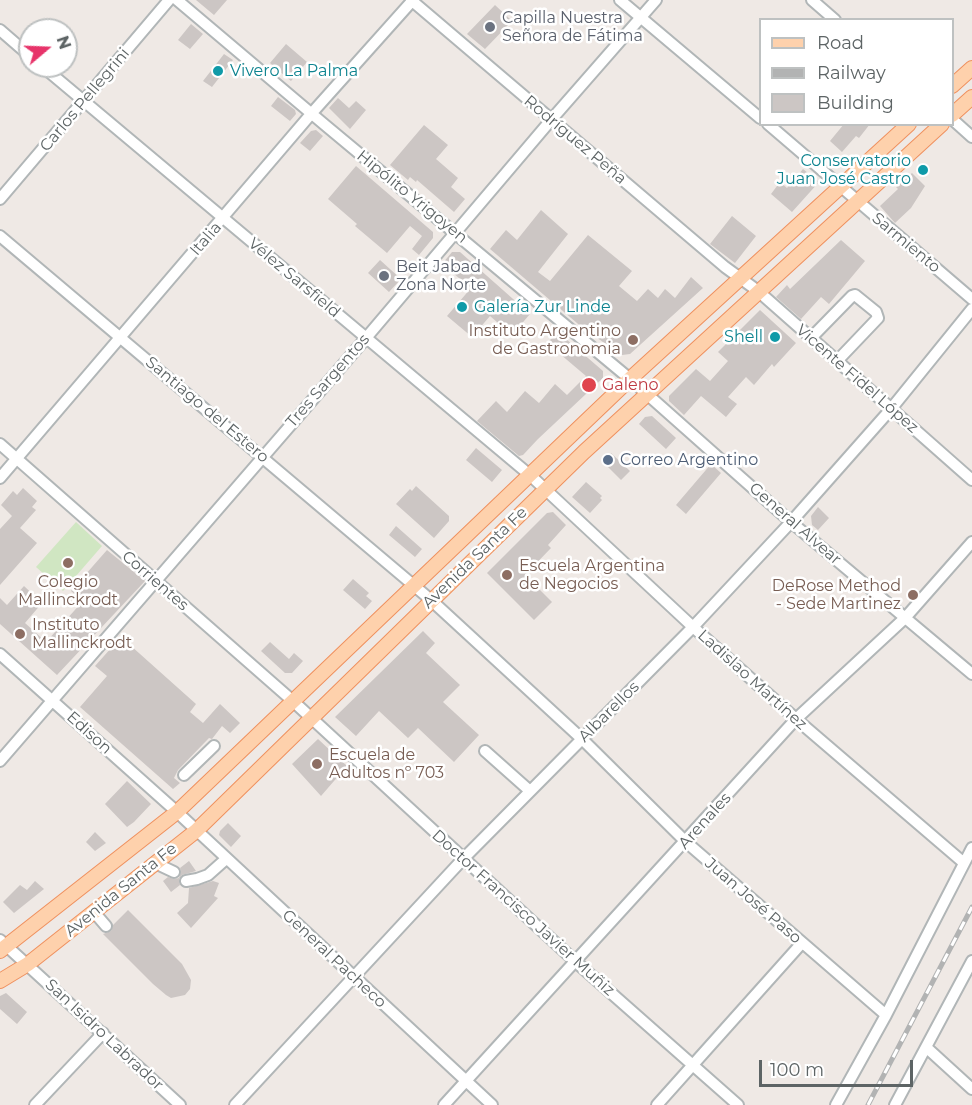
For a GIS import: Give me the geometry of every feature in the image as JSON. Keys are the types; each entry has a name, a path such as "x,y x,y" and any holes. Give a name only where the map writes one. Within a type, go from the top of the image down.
{"main road":[{"path":"954,84 972,68"},
{"path":"954,115 972,97"},
{"name":"Avenida Santa Fe","path":"3,946 177,812 630,379 741,280 907,126"},
{"name":"Avenida Santa Fe","path":"0,981 28,964 195,831 431,600 647,394 940,126"}],"street":[{"name":"Carlos Pellegrini","path":"0,199 169,0"},
{"name":"Hipólito Yrigoyen","path":"177,0 647,394"},
{"name":"Italia","path":"0,478 311,114 412,0"},
{"name":"Rodríguez Peña","path":"412,0 741,280"},
{"path":"620,0 759,117"},
{"name":"Tres Sargentos","path":"0,761 656,0"},
{"path":"812,0 833,18"},
{"path":"0,30 18,46"},
{"name":"Vélez Sarsfield","path":"56,78 546,490"},
{"path":"954,119 972,137"},
{"name":"Sarmiento","path":"770,126 972,299"},
{"name":"Santiago del Estero","path":"0,236 413,586"},
{"name":"Vicente Fidel López","path":"741,280 758,291 972,480"},
{"path":"811,338 852,296 855,295 876,312 878,318 837,361"},
{"name":"Albarellos","path":"236,1105 463,859 693,627 792,522 891,409 972,309"},
{"name":"General Alvear","path":"647,394 792,522 972,674"},
{"name":"Corrientes","path":"0,444 311,718"},
{"name":"Ladislao Martínez","path":"546,490 796,719 964,862"},
{"name":"Arenales","path":"444,1105 796,719 905,618 972,542"},
{"name":"Juan José Paso","path":"413,586 582,739 686,842 801,944 886,1015"},
{"name":"Edison","path":"0,654 177,812"},
{"name":"Doctor Francisco Javier Muñiz","path":"311,718 576,962 738,1105"},
{"path":"184,775 214,746"},
{"path":"485,751 530,791"},
{"name":"General Pacheco","path":"177,812 492,1105"},
{"path":"836,1105 886,1015 972,848"},
{"path":"186,881 208,875 226,859"},
{"path":"155,863 174,872"},
{"path":"94,912 106,926"},
{"path":"657,1105 801,944"},
{"name":"San Isidro Labrador","path":"3,946 28,964 180,1105"},
{"path":"895,1105 972,961"},
{"path":"35,1105 103,1033"},
{"path":"927,1048 972,1089"}],"green space":[{"path":"76,522 102,546 63,591 36,567"}],"building":[{"path":"196,0 227,0 214,15"},
{"name":"Capilla Nuestra Señora de Fátima","path":"495,5 512,21 485,49 467,34"},
{"path":"191,24 203,34 190,49 178,40"},
{"path":"286,44 307,62 291,81 270,63"},
{"name":"Vivero La Palma","path":"224,54 233,60 212,87 203,81"},
{"path":"278,97 295,110 296,114 290,121 271,106"},
{"path":"338,98 349,108 356,101 366,110 350,129 329,108"},
{"path":"424,125 448,145 436,159 458,178 451,187 465,199 454,212 417,180 416,182 410,177 408,180 390,165"},
{"path":"842,126 868,126 859,138 856,136 842,152 830,141"},
{"path":"316,130 323,136 310,151 300,143 311,131"},
{"path":"356,166 433,232 433,238 419,255 412,249 422,236 410,226 387,253 328,199"},
{"path":"803,169 819,182 792,212 771,194 780,182 787,188"},
{"path":"912,173 925,186 911,208 895,223 880,206"},
{"path":"541,210 568,234 538,272 550,281 588,235 632,271 619,286 637,301 648,289 658,298 665,289 675,298 691,277 703,288 630,354 622,355 584,329 490,249 506,230 517,240"},
{"path":"732,216 756,236 735,263 710,244"},
{"path":"841,240 865,261 829,304 821,297 801,319 776,297 787,285 790,289"},
{"path":"452,252 460,252 530,314 512,335 490,316 472,337 447,316 471,288 442,264"},
{"name":"Beit Jabad Zona Norte","path":"380,260 401,279 389,292 368,273"},
{"path":"760,310 796,343 774,367 772,364 754,385 746,377 728,397 737,404 726,417 701,396 684,415 669,401 669,396 696,369 710,381 728,361 718,352"},
{"path":"558,332 603,371 603,378 523,455 519,456 477,421 496,401 507,412 525,391 539,403 555,384 567,395 586,376 547,343"},
{"path":"652,416 676,438 666,449 639,424 645,417"},
{"path":"476,448 502,470 492,482 466,460"},
{"path":"611,453 630,471 621,480 603,462"},
{"path":"711,464 721,473 686,514 676,505"},
{"path":"586,482 602,496 600,498 602,500 590,513 572,497"},
{"path":"416,486 449,516 449,521 434,538 396,504"},
{"path":"23,488 37,501 32,507 36,510 20,528 37,543 0,585 0,529 12,516 1,505 13,491 17,495"},
{"path":"818,507 829,518 818,530 812,525 811,516"},
{"path":"553,512 566,525 548,545 551,548 525,575 552,602 534,620 487,573 547,513"},
{"path":"396,526 422,549 415,557 389,535"},
{"path":"107,550 145,581 57,675 0,624 0,598 7,605 24,586 42,603 25,623 46,642 83,601 71,591"},
{"path":"353,579 369,593 366,596 372,601 365,609 343,590"},
{"path":"423,631 435,643 426,653 460,685 443,702 479,735 454,762 418,728 408,738 379,711 356,736 335,717"},
{"path":"121,637 196,704 190,712 203,723 220,704 240,723 230,733 222,726 212,739 209,738 178,770 174,778 180,783 173,789 80,707 107,676 95,666"},
{"path":"270,642 289,659 294,653 303,661 292,673 285,673 261,651"},
{"path":"318,739 347,766 321,796 292,764"},
{"path":"127,781 151,804 127,827 105,804"},
{"path":"228,823 241,836 231,847 219,835"},
{"path":"95,832 106,843 95,851 86,842"},
{"path":"189,861 196,871 182,875 179,879 180,885 171,892 163,881 168,877 179,878 180,868"},
{"path":"35,881 44,889 14,913 3,902 20,885 27,890"},
{"path":"213,881 219,883 214,896 218,898 191,928 177,913 188,903 189,888"},
{"path":"128,910 182,964 191,980 190,989 185,995 171,998 166,995 103,934 111,931 113,925"},
{"path":"6,993 27,1012 17,1024 0,1009 0,996"}],"railway":[{"path":"868,1105 972,907"}],"place":[{"name":"Capilla Nuestra Señora de Fátima","path":"490,27"},
{"name":"Vivero La Palma","path":"218,71"},
{"name":"Conservatorio Juan José Castro","path":"923,170"},
{"name":"Beit Jabad Zona Norte","path":"384,276"},
{"name":"Galería Zur Linde","path":"462,307"},
{"name":"Shell","path":"775,337"},
{"name":"Instituto Argentino de Gastronomia","path":"633,340"},
{"name":"Galeno","path":"589,385"},
{"name":"Correo Argentino","path":"608,460"},
{"name":"Colegio Mallinckrodt","path":"68,563"},
{"name":"Escuela Argentina de Negocios","path":"507,575"},
{"name":"DeRose Method - Sede Martinez","path":"913,595"},
{"name":"Instituto Mallinckrodt","path":"20,634"},
{"name":"Escuela de Adultos nº 703","path":"317,764"}]}
